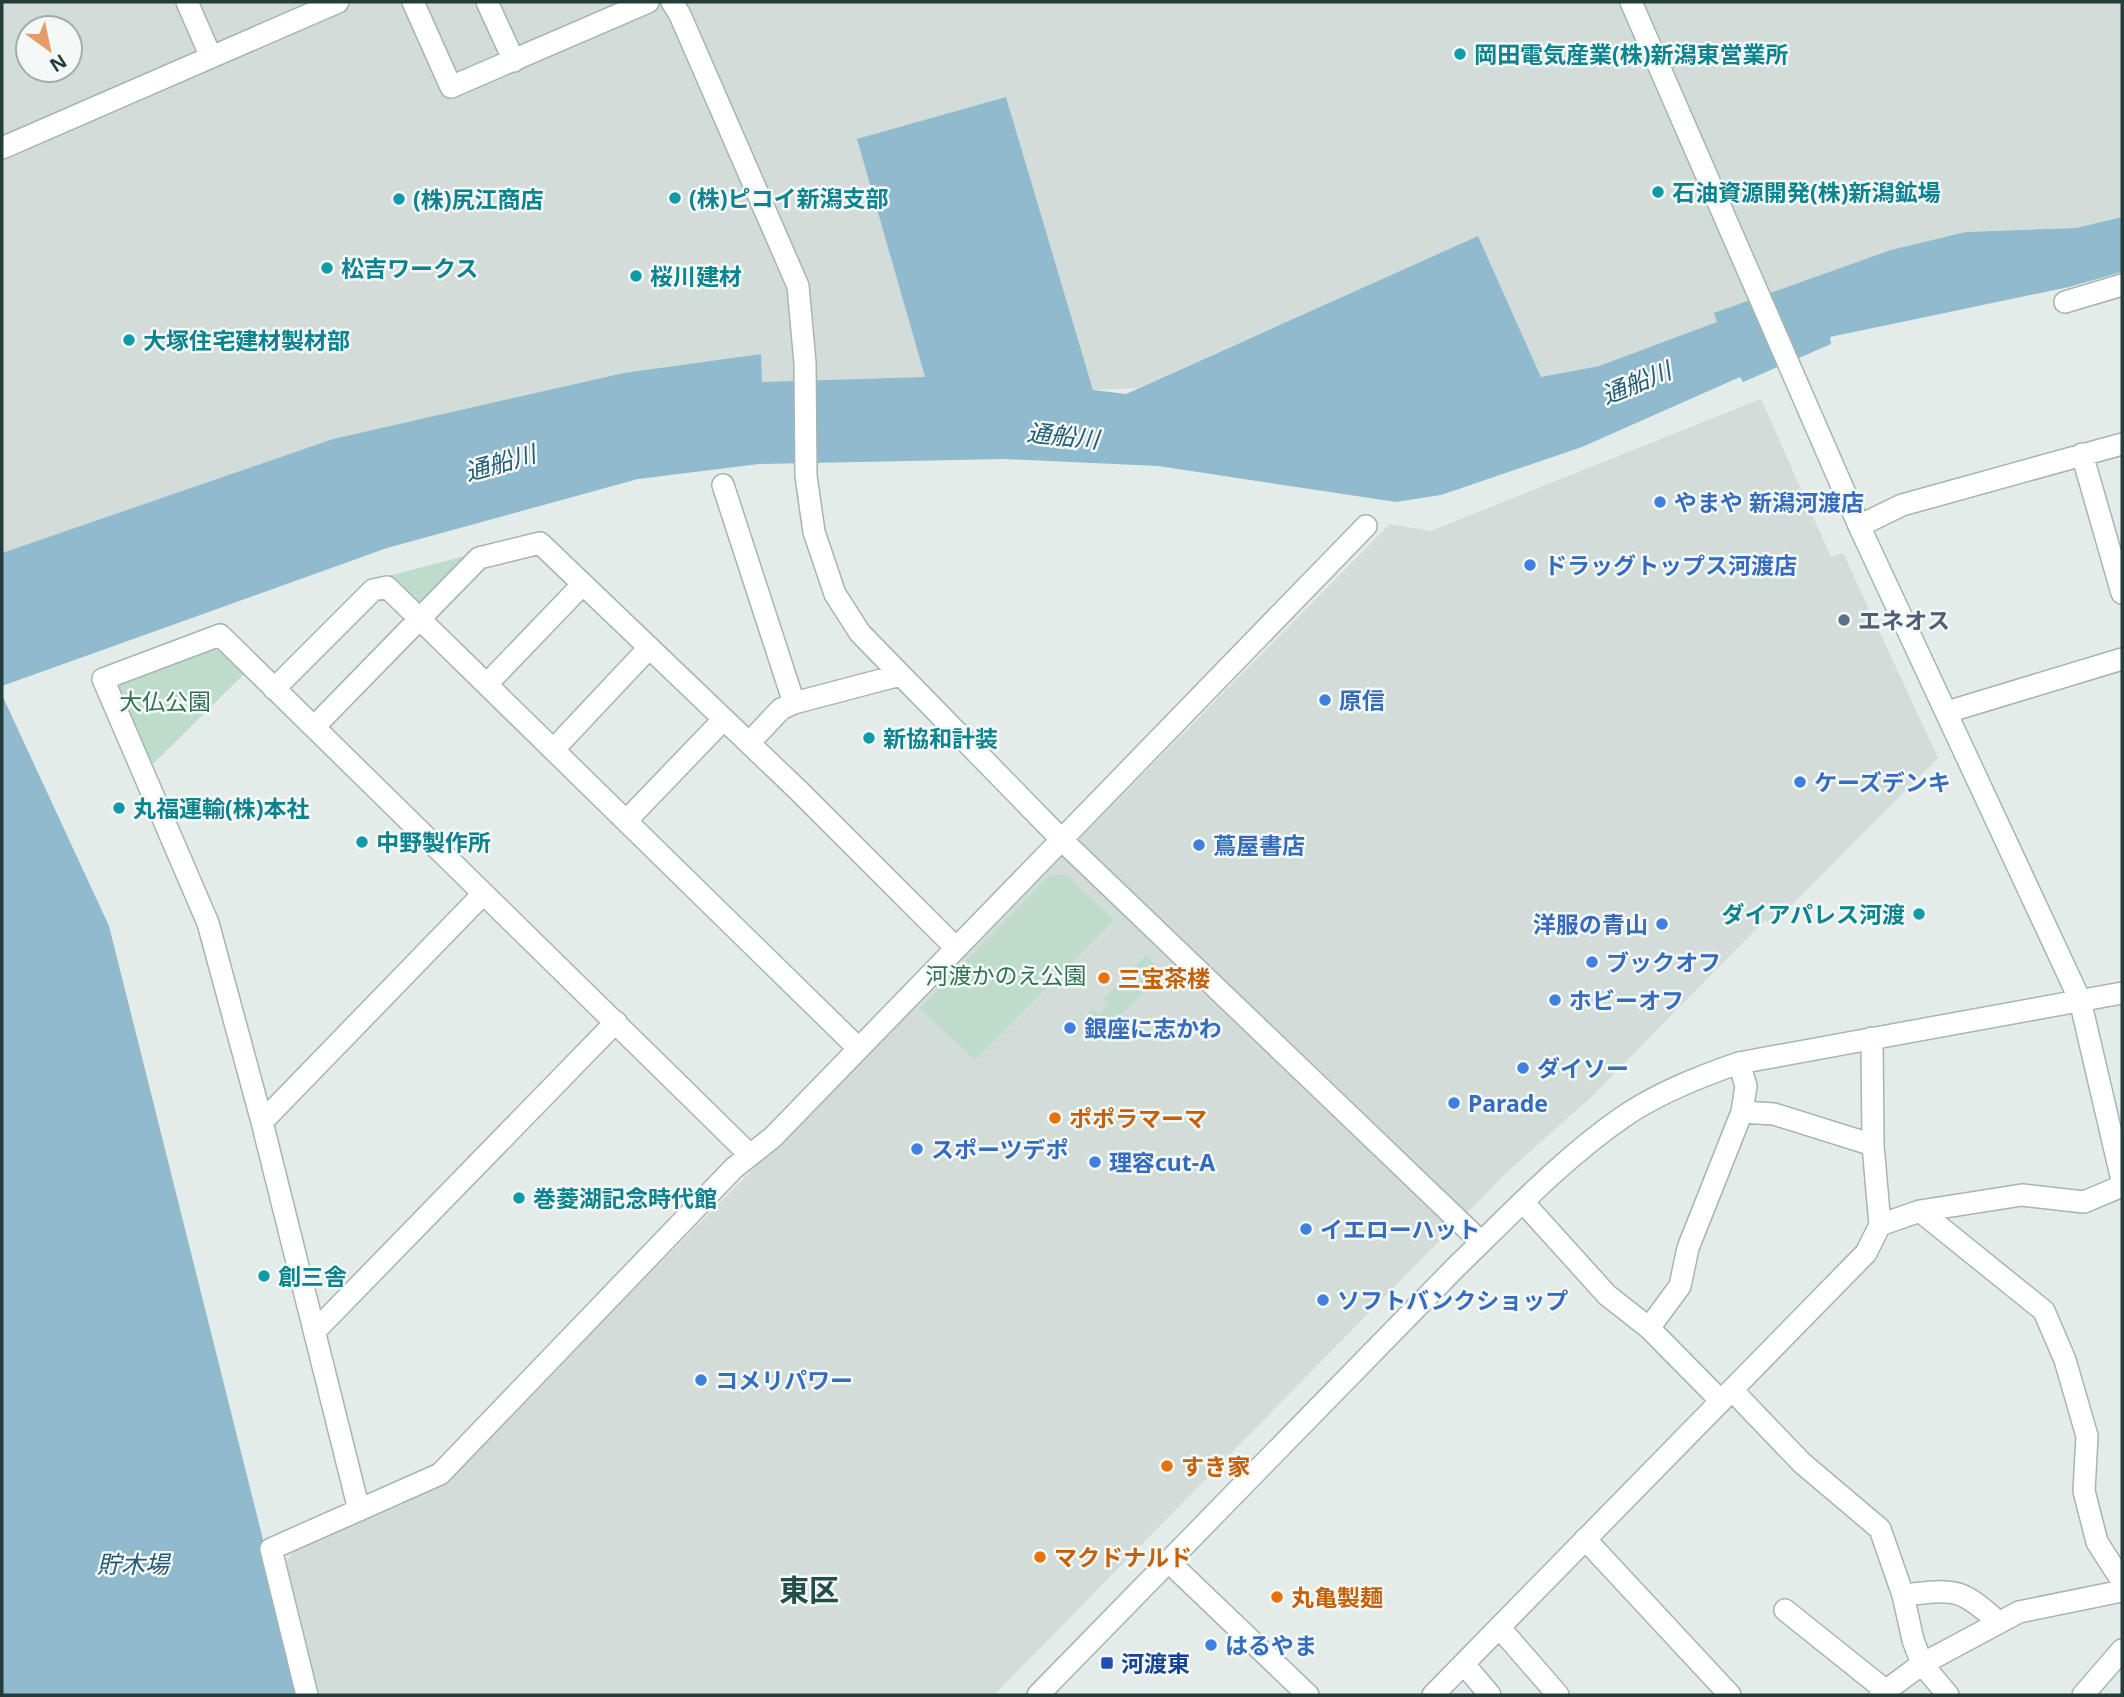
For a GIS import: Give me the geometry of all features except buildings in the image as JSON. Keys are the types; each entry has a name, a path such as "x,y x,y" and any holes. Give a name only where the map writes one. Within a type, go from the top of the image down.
{"street":[{"path":"187,2 211,57"},
{"path":"2,148 338,2"},
{"path":"413,2 451,87 648,2"},
{"path":"487,2 514,61"},
{"path":"671,2 680,15 798,286 805,363 806,476 814,532 835,594 860,633 1063,841 1481,1242"},
{"path":"1631,2 1859,526 2080,1000 2122,1180"},
{"path":"2065,302 2122,285"},
{"path":"1859,526 1902,505 2122,444"},
{"path":"2082,454 2122,593"},
{"path":"723,485 793,703"},
{"path":"307,1695 271,1549 440,1474 749,1154 773,1137 1063,841 1366,526"},
{"path":"314,727 480,558 540,543 749,743 956,948"},
{"path":"487,684 582,585"},
{"path":"274,689 373,590 387,587 858,1048"},
{"path":"359,1510 262,1122 208,923 103,679 220,635 749,1154"},
{"path":"554,749 648,649"},
{"path":"1947,712 2122,659"},
{"path":"749,743 781,709 793,703 901,675"},
{"path":"627,820 723,720"},
{"path":"262,1122 483,894"},
{"path":"1038,1695 1481,1242 1623,1116 1701,1076 1739,1063 2122,993"},
{"path":"315,1331 616,1022"},
{"path":"1433,1695 1866,1253 1880,1225 1873,1145 1872,1038"},
{"path":"1649,1328 1680,1286 1688,1248 1742,1112 1746,1086 1739,1063"},
{"path":"1742,1112 1774,1114 1873,1145"},
{"path":"1880,1225 1920,1211 2022,1195 2084,1202 2122,1186"},
{"path":"1523,1202 1607,1295 1649,1328 1880,1529 1903,1595 1913,1640 1922,1664 1948,1695"},
{"path":"1920,1211 2045,1311 2065,1360 2087,1436 2084,1491 2096,1542 2122,1581"},
{"path":"1585,1539 1730,1695"},
{"path":"1168,1562 1308,1695"},
{"path":"1903,1595 1947,1591 1970,1597 1997,1621"},
{"path":"1785,1610 1882,1693 1922,1664 1997,1621 2019,1612 2122,1591"},
{"path":"1499,1627 1558,1695"},
{"path":"2083,1695 2122,1650"},
{"path":"1464,1664 1490,1695"}],"shaded area":[{"path":"2,2 2122,2 2122,217 2076,228 1966,232 1715,314 1717,322 1599,366 1541,377 1478,236 1138,388 1093,390 1006,97 858,140 925,377 762,382 760,354 634,372 333,439 2,553"},
{"path":"1761,399 1831,557 1843,553 1938,758 1771,926 1765,920 1590,1098 1505,1174 994,1695 315,1695 280,1570 298,1546 444,1482 1390,524 1431,531"}],"green space":[{"path":"472,554 419,607 381,578"},
{"name":"大仏公園","path":"209,648 223,651 245,673 153,764 118,690 123,679"},
{"name":"河渡かのえ公園","path":"1050,875 1066,875 1114,920 975,1060 920,1008"},
{"path":"1146,955 1163,972 1108,1028 1089,1012 1093,1009 1099,1015 1109,1005 1103,999 1120,982 1129,989 1136,982 1128,974"}],"water":[{"name":"通船川","path":"1006,97 1093,390 1126,394 1478,236 1541,377 1599,366 1717,322 1714,313 1891,250 1966,232 2076,228 2122,217 2122,272 2069,287 1830,337 1831,344 1743,382 1740,377 1582,447 1441,495 1396,502 1158,466 1004,459 759,464 638,479 387,548 2,686 2,553 333,439 624,373 761,354 762,382 925,377 857,139"},
{"name":"貯木場","path":"2,695 109,926 302,1695 2,1695"}],"place":[{"name":"岡田電気産業(株)新潟東営業所","path":"1460,54"},
{"name":"石油資源開発(株)新潟鉱場","path":"1658,192"},
{"name":"(株)ピコイ新潟支部","path":"675,198"},
{"name":"(株)尻江商店","path":"399,199"},
{"name":"松吉ワークス","path":"327,268"},
{"name":"桜川建材","path":"636,276"},
{"name":"大塚住宅建材製材部","path":"129,340"},
{"name":"やまや 新潟河渡店","path":"1660,502"},
{"name":"ドラッグトップス河渡店","path":"1530,565"},
{"name":"エネオス","path":"1844,620"},
{"name":"原信","path":"1325,700"},
{"name":"新協和計装","path":"869,738"},
{"name":"ケーズデンキ","path":"1800,782"},
{"name":"丸福運輸(株)本社","path":"119,808"},
{"name":"中野製作所","path":"362,842"},
{"name":"蔦屋書店","path":"1199,845"},
{"name":"ダイアパレス河渡","path":"1919,914"},
{"name":"洋服の青山","path":"1662,924"},
{"name":"ブックオフ","path":"1592,962"},
{"name":"三宝茶楼","path":"1104,978"},
{"name":"ホビーオフ","path":"1555,1000"},
{"name":"銀座に志かわ","path":"1070,1028"},
{"name":"ダイソー","path":"1523,1068"},
{"name":"Parade","path":"1454,1103"},
{"name":"ポポラマーマ","path":"1055,1118"},
{"name":"スポーツデポ","path":"917,1149"},
{"name":"理容cut-A","path":"1095,1162"},
{"name":"巻菱湖記念時代館","path":"519,1198"},
{"name":"イエローハット","path":"1306,1229"},
{"name":"創三舎","path":"264,1276"},
{"name":"ソフトバンクショップ","path":"1323,1300"},
{"name":"コメリパワー","path":"701,1380"},
{"name":"すき家","path":"1167,1466"},
{"name":"マクドナルド","path":"1040,1557"},
{"name":"丸亀製麺","path":"1277,1597"},
{"name":"はるやま","path":"1211,1645"},
{"name":"河渡東","path":"1107,1663"}],"district":[{"name":"東区","path":"809,1589"}]}
